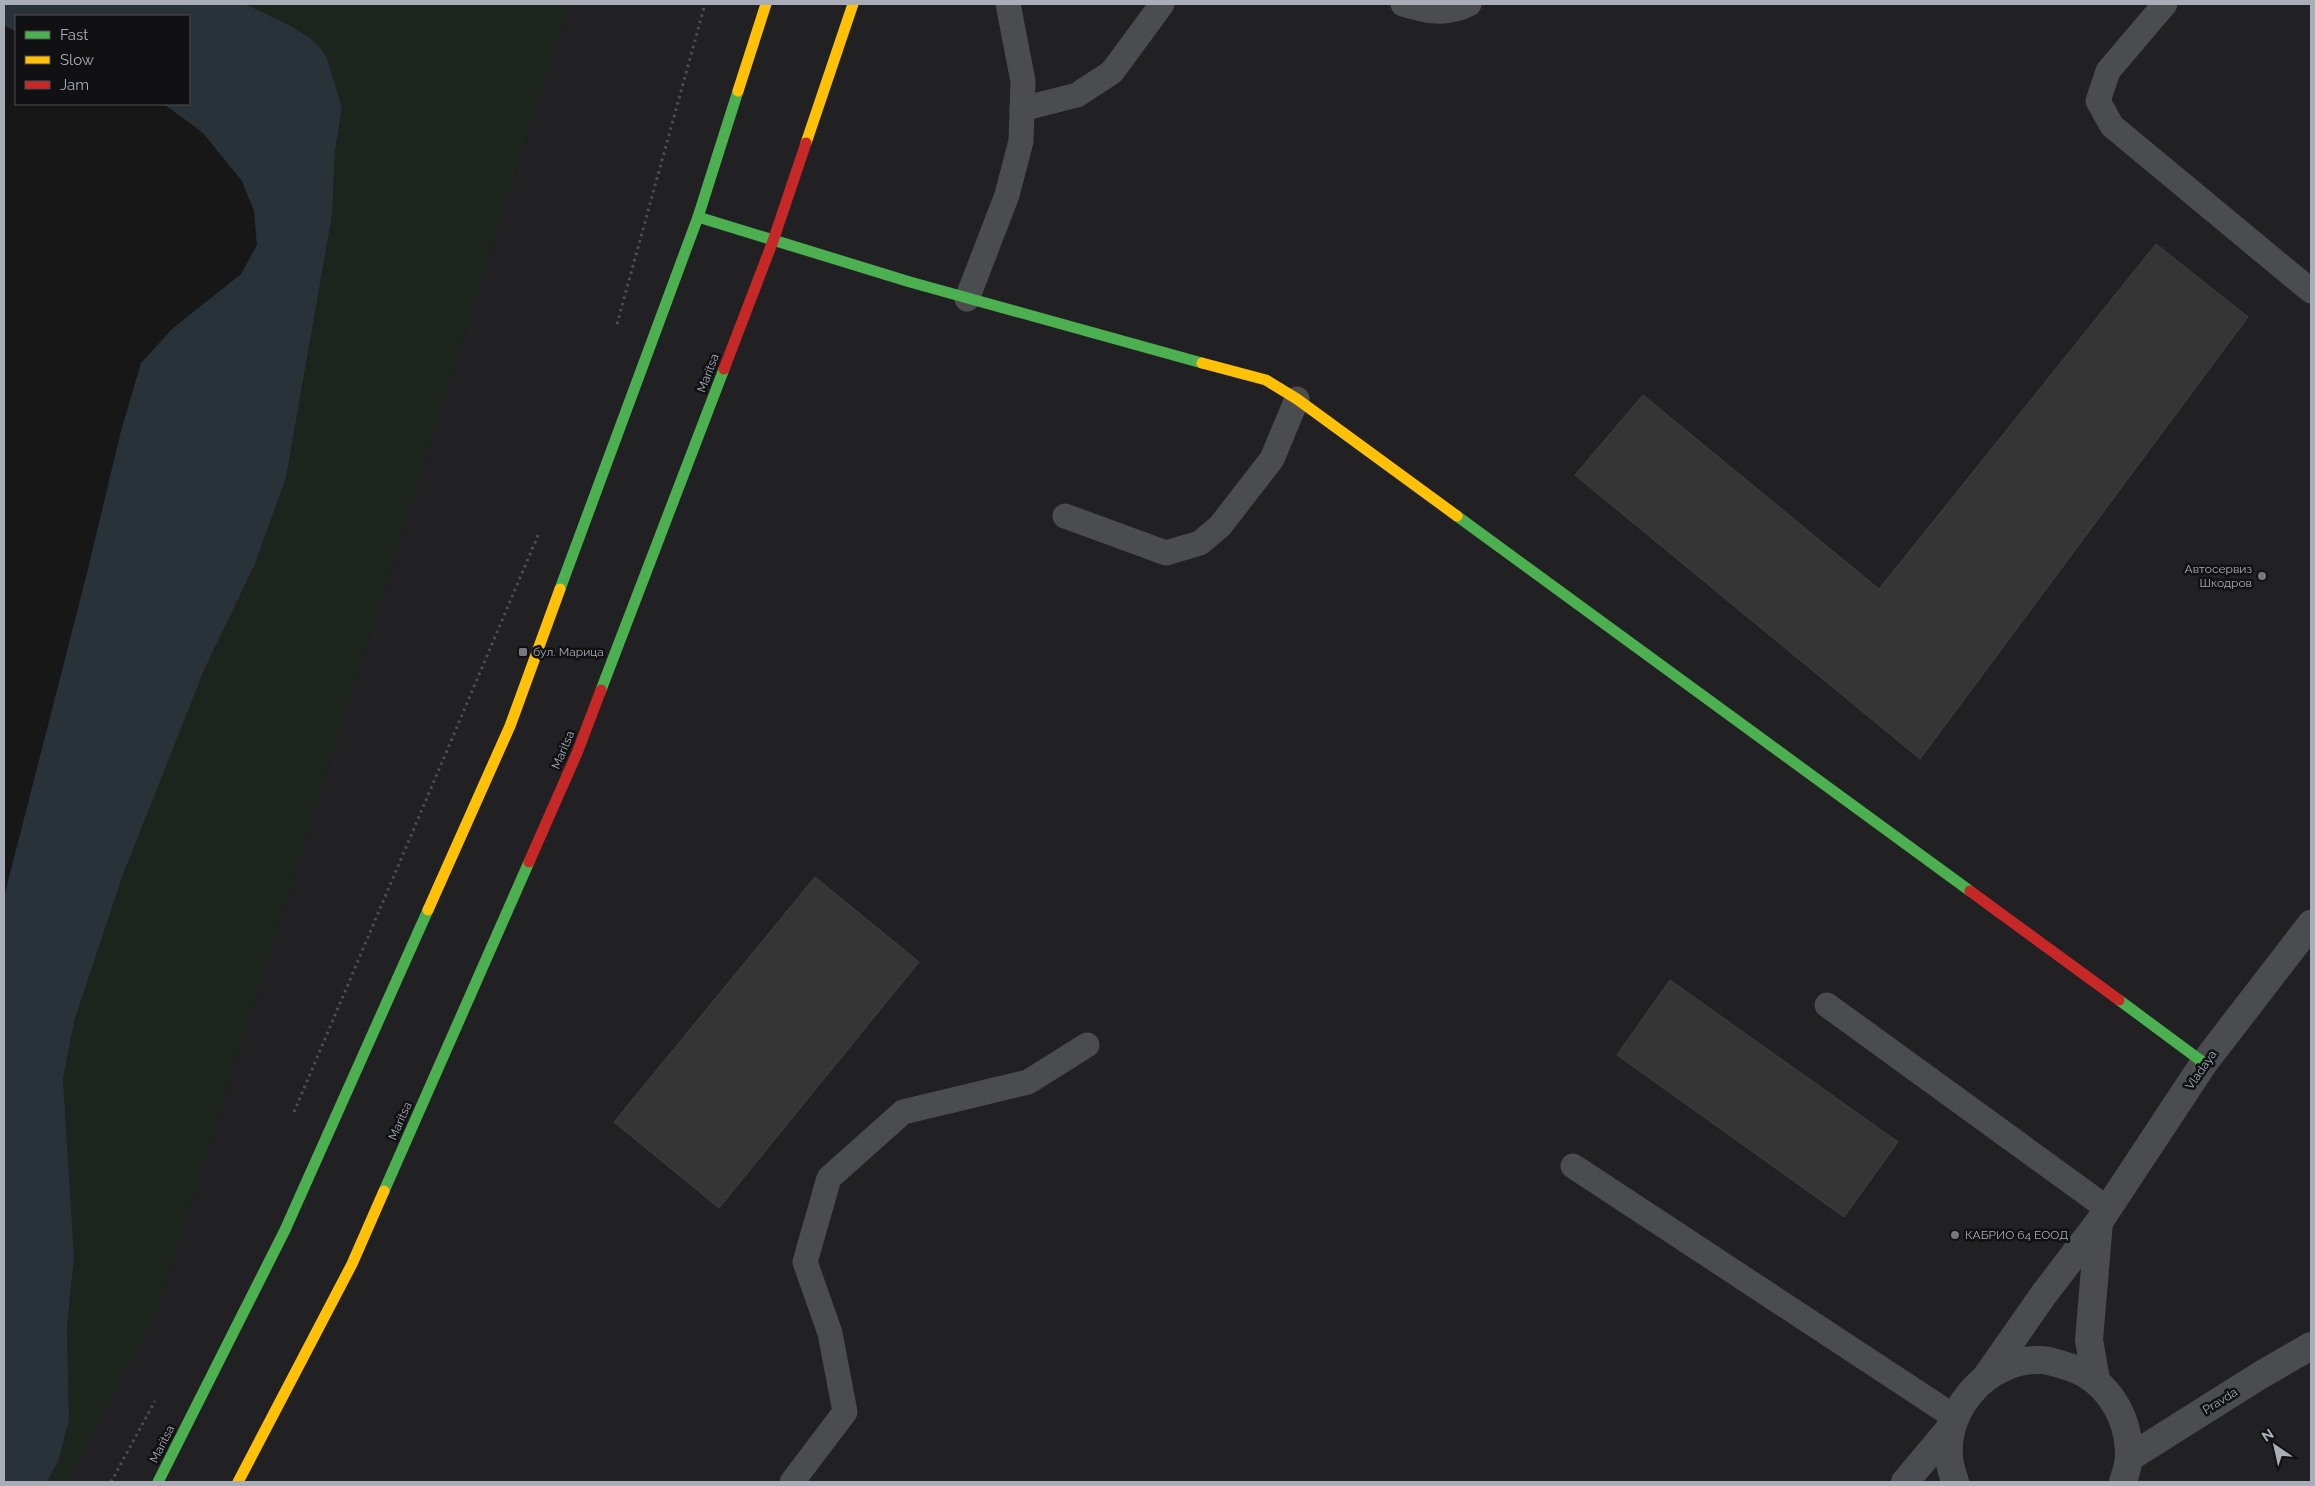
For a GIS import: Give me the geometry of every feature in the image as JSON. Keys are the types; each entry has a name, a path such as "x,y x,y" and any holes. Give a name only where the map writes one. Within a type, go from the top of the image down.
{"street":[{"name":"Maritsa","path":"158,1482 285,1230 510,726 698,217 766,4"},
{"name":"Maritsa","path":"238,1482 352,1264 577,753 773,241 853,4"},
{"path":"698,217 967,298 1266,380 1297,399 2204,1063"},
{"name":"Vladaya","path":"1905,1482 1954,1422 1965,1398 1986,1377 2044,1294 2103,1215 2204,1063 2311,924"},
{"name":"Vladaya","path":"2096,1380 2089,1340 2103,1215"},
{"name":"Pravda","path":"2126,1470 2259,1376 2311,1346"},
{"name":"Vladaya","path":"1986,1377 2012,1364 2042,1360 2076,1368 2096,1380 2116,1402 2127,1429 2126,1470"},
{"name":"Vladaya","path":"1954,1422 1949,1456 1955,1482"}],"lane":[{"path":"967,298 1008,195 1021,142 1022,81 1008,4"},
{"path":"1022,109 1077,95 1112,72 1162,4"},
{"path":"1403,4 1431,12 1458,10 1469,4"},
{"path":"2165,4 2108,71 2098,101 2112,126 2311,291"},
{"path":"1065,516 1166,553 1200,543 1220,526 1272,459 1297,399"},
{"path":"1827,1005 2103,1215"},
{"path":"792,1482 845,1412 830,1333 805,1262 829,1178 904,1112 1028,1082 1087,1045"},
{"path":"1572,1166 1954,1422"}],"path":[{"path":"615,331 705,4"},
{"path":"294,1113 542,527"},
{"path":"111,1482 157,1396"}],"shaded area":[{"path":"4,4 245,4 291,26 310,38 320,48 327,58 342,108 335,151 332,215 286,478 255,564 205,668 122,877 75,1018 63,1079 74,1256 67,1328 69,1420 59,1459 47,1482 4,1482 4,897 87,573 121,431 141,363 172,329 241,274 257,245 254,211 242,181 203,133 165,105 190,105 190,15 15,15 15,31 4,26"},
{"path":"245,4 569,4 157,1313 68,1482 47,1482 59,1459 69,1420 67,1328 74,1256 63,1079 75,1018 122,877 205,668 255,564 286,478 332,215 335,151 342,108 327,58 310,38 291,26"},
{"path":"569,4 2311,4 2311,1482 68,1482 157,1313"}],"building":[{"path":"2156,244 2248,317 1920,759 1575,475 1643,395 1879,589"},
{"path":"815,877 919,962 719,1208 614,1122"},
{"path":"1670,980 1898,1142 1844,1217 1617,1055"}],"traffic: fast":[{"path":"560,589 698,217 738,91"},
{"path":"698,217 910,282 1202,363"},
{"path":"601,690 724,369"},
{"path":"1457,516 1970,891"},
{"path":"384,1191 529,862"},
{"path":"158,1482 285,1230 428,910"},
{"path":"2119,1000 2204,1063"}],"traffic: slow":[{"path":"738,91 766,4"},
{"path":"806,143 853,4"},
{"path":"1202,363 1266,380 1297,399 1457,516"},
{"path":"428,910 510,726 560,589"},
{"path":"238,1482 352,1264 384,1191"}],"traffic: jam":[{"path":"724,369 773,241 806,143"},
{"path":"529,862 577,753 601,690"},
{"path":"1970,891 2119,1000"}],"place":[{"name":"Автосервиз Шкодров","path":"2262,576"},
{"name":"бул. Марица","path":"523,652"},
{"name":"КАБРИО 64 ЕООД","path":"1955,1235"}]}
